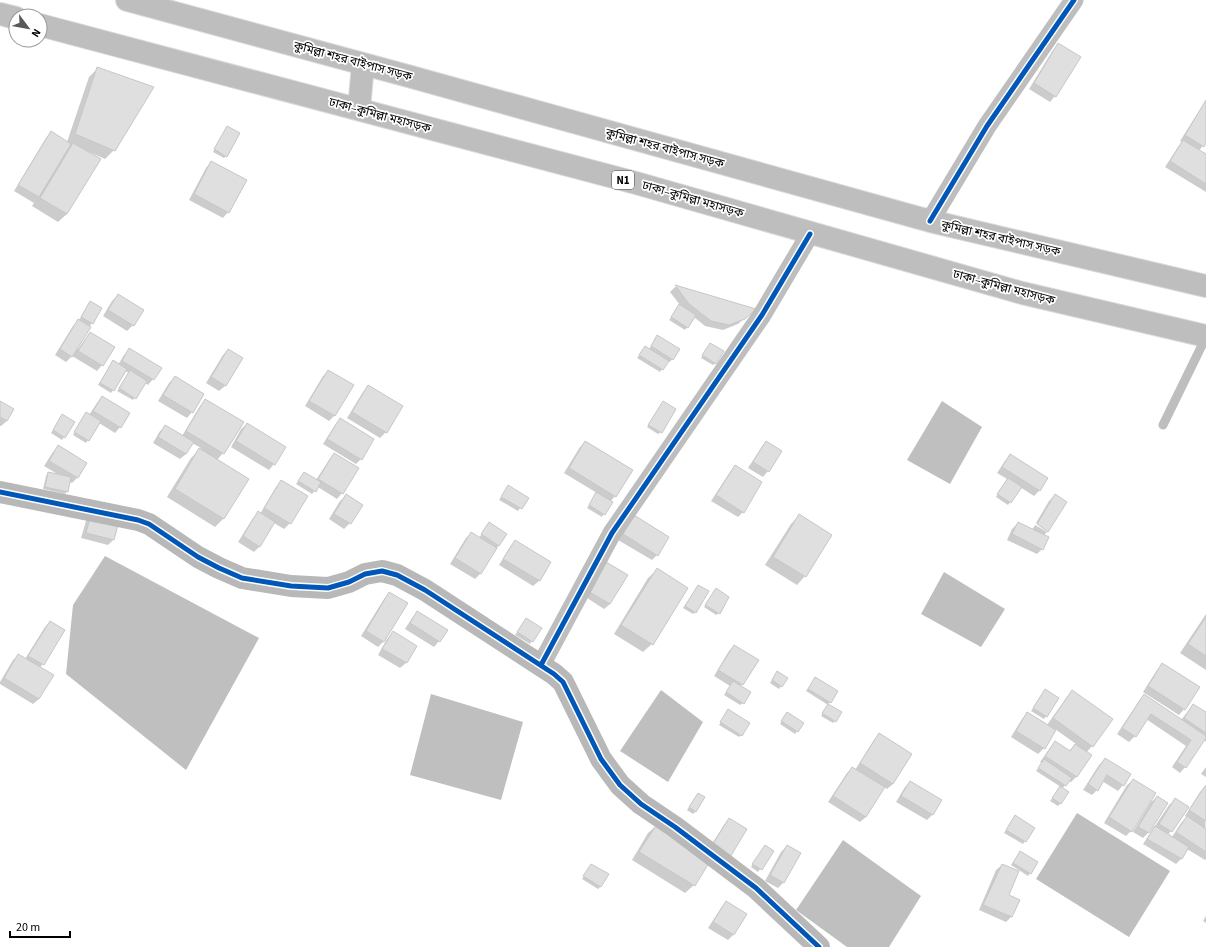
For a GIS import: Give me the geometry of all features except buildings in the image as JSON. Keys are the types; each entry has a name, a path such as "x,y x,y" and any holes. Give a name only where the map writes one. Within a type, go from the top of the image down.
{"highway":[{"name":"কুমিল্লা শহর বাইপাস সড়ক","path":"127,0 167,6 363,64 930,221 1206,286"},
{"name":"ঢাকা–কুমিল্লা মহাসড়ক","path":"48,27 636,183 810,234 1022,293 1206,336"},
{"path":"359,109 363,64"}],"street":[{"path":"930,221 987,126 1074,0"},
{"path":"541,666 612,533 762,315 810,234"},
{"path":"0,492 138,520 149,524 219,568 242,578 291,586 328,588 349,582 365,574 382,571 397,575 425,590 554,674 563,682 601,759 620,785 641,804 675,827 756,888 819,947"}],"lane":[{"path":"1163,425 1206,336"}],"shaded area":[{"path":"942,401 982,427 950,484 907,460"},
{"path":"105,556 259,638 186,770 66,674 73,605"},
{"path":"944,572 1005,609 981,647 921,614"},
{"path":"661,690 703,722 668,782 620,751"},
{"path":"431,694 523,722 501,800 410,775"},
{"path":"1077,813 1170,871 1129,937 1036,879"},
{"path":"843,840 921,896 889,947 847,947 796,910"}],"cycle path":[{"path":"930,221 987,126 1074,0"},
{"path":"541,665 612,533 762,315 810,234"},
{"path":"0,492 138,520 149,524 198,557 242,578 291,586 328,588 349,582 365,574 382,571 397,575 425,590 554,674 563,682 601,759 620,785 641,804 675,827 756,888 819,947"}]}
